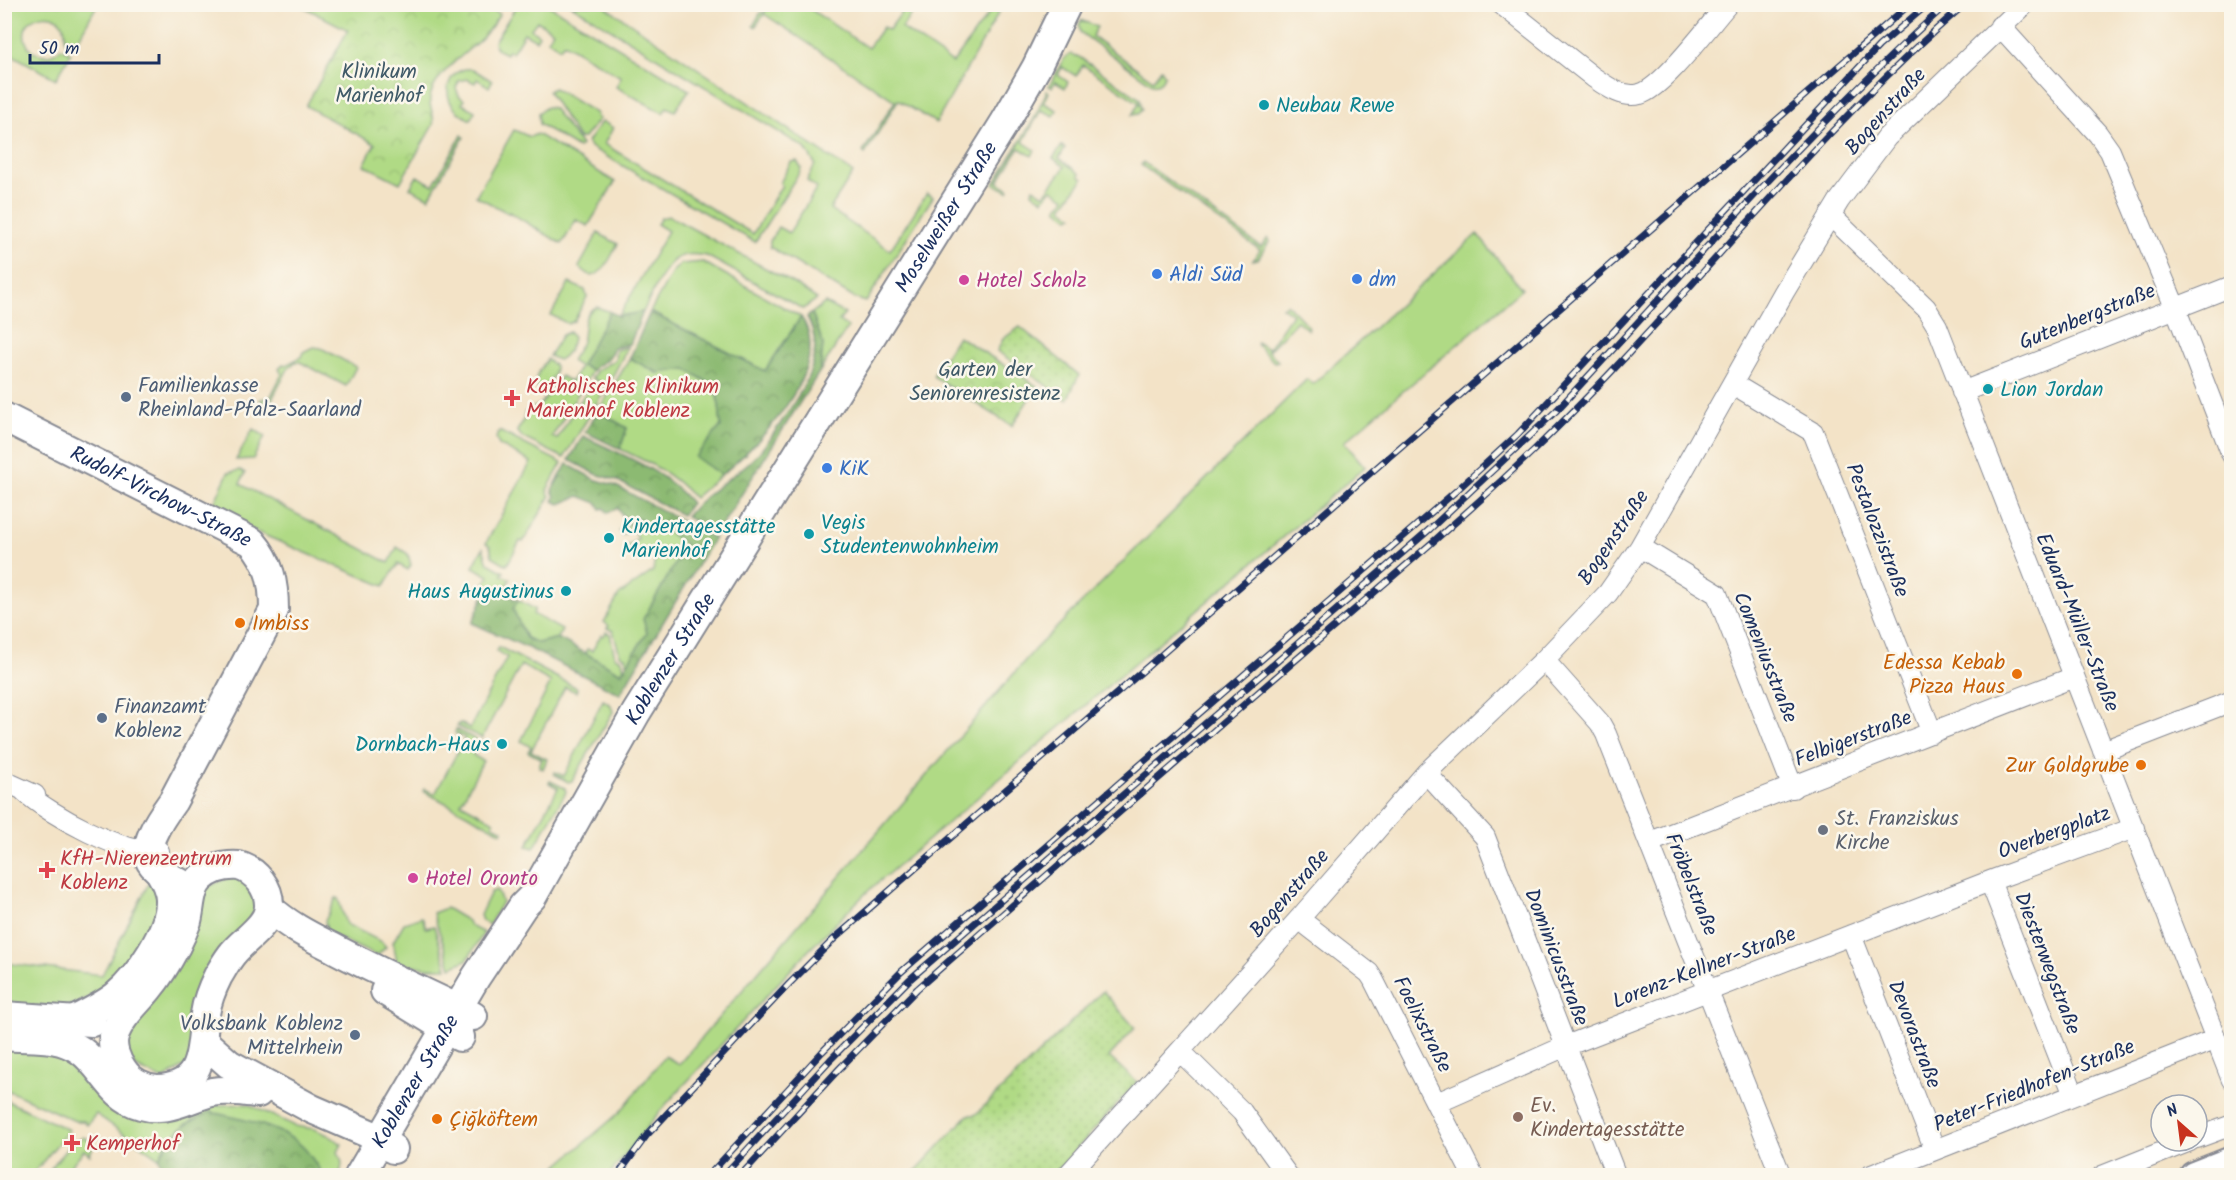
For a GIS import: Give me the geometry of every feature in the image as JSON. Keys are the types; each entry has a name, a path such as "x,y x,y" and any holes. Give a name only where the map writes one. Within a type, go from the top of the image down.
{"street":[{"name":"Moselweißer Straße","path":"815,424 1005,122 1036,68 1067,4"},
{"path":"1501,4 1593,77 1623,94 1640,94 1652,88 1728,4"},
{"name":"Bogenstraße","path":"1068,1176 1299,919 1426,773 1544,660 1615,586 1640,547 1830,215 1887,137 2025,4"},
{"path":"2001,26 2098,134 2110,151 2226,422 2232,455"},
{"name":"Eduard-Müller-Straße","path":"1830,215 1926,308 1937,326 2232,1080"},
{"name":"Gutenbergstraße","path":"1962,392 2232,286"},
{"name":"Pestalozzistraße","path":"1733,384 1813,432 1932,733"},
{"name":"Rudolf-Virchow-Straße","path":"4,417 252,542 263,555 271,572 274,610 173,801 164,826 148,855"},
{"name":"Koblenzer Straße","path":"375,1161 459,1022 476,977 523,906 532,897 636,713 815,424"},
{"name":"Comeniusstraße","path":"1640,547 1716,594 1793,788"},
{"name":"Fröbelstraße","path":"1544,660 1600,723 1650,842 1781,1176"},
{"name":"Felbigerstraße","path":"1650,842 2074,677"},
{"path":"2103,751 2232,701"},
{"name":"Dominicusstraße","path":"1426,773 1485,837 1616,1176"},
{"path":"4,782 24,791 48,811 97,836 148,855 196,885"},
{"name":"Overbergplatz","path":"1990,881 2134,828"},
{"path":"75,1020 116,996 134,977 154,948 168,919 170,902 166,881 148,855"},
{"path":"239,866 247,869 253,872 263,885 268,898 263,918 232,954 210,991 200,1059 189,1076 167,1088 152,1089 133,1081 123,1071 115,1053 114,1039 122,1020 157,978 173,951 186,922 196,885 223,867 239,866"},
{"name":"Lorenz-Kellner-Straße","path":"1437,1103 1566,1046 1990,881"},
{"name":"Diesterwegstraße","path":"1990,881 2074,1095"},
{"path":"263,918 284,922 372,968 459,1022"},
{"name":"Foelixstraße","path":"1299,919 1369,973 1473,1176"},
{"name":"Devorastraße","path":"1851,935 1935,1150"},
{"path":"4,1016 104,1022 122,1020"},
{"path":"4,1029 72,1033 90,1038 115,1053"},
{"path":"4,1036 40,1037 73,1046 88,1057 117,1092 137,1104 148,1107 168,1107 217,1091 258,1093"},
{"name":"Peter-Friedhofen-Straße","path":"1869,1176 2216,1039"},
{"path":"203,1041 229,1064 312,1109 360,1129 375,1161"},
{"path":"1180,1051 1242,1112 1288,1176"},
{"path":"189,1076 210,1074 224,1076 343,1138 375,1161"},
{"path":"2209,1134 2232,1125"},
{"path":"2102,1176 2160,1153"},
{"path":"2194,1176 2232,1161"}],"green space":[{"path":"10,4 97,5 74,47 65,41 64,29 59,20 52,16 35,18 28,24 25,32 26,42 33,51 48,55 61,48 71,53 56,79 5,51 5,14"},
{"name":"Klinikum Marienhof","path":"300,5 484,5 500,14 483,37 438,79 430,97 433,125 400,183 364,165 375,144 306,106 348,30"},
{"path":"517,5 548,5 689,90 675,111 667,107 663,113 616,87 621,77 564,43 560,48 548,40 553,31 537,21 531,29 539,35 536,40 524,33 512,53 508,50 506,54 496,49 494,42"},
{"path":"571,5 603,5 853,173 830,209 890,250 927,193 933,197 866,302 854,298 770,247 770,241 778,227 789,233 817,188 807,181 815,164 805,148"},
{"path":"769,5 804,5 868,48 883,27 889,30 904,9 911,14 902,28 953,63 995,5 1003,5 936,123 898,100 865,154 863,152 895,101 764,14 755,27 753,26 761,12 764,13"},
{"path":"1081,20 1097,27 1092,36 1153,80 1161,69 1165,75 1161,81 1158,84 1152,84 1080,32"},
{"path":"1071,54 1079,57 1140,99 1142,109 1138,114 1132,115 1139,103 1083,65 1076,76 1062,67 1058,75 1068,82 1065,88 1055,82 1052,87 1049,86 1064,58"},
{"path":"465,69 473,69 492,81 489,87 477,79 475,83 467,79 459,81 456,88 459,96 464,100 462,104 475,111 470,120 454,108 448,90 454,75"},
{"path":"554,88 597,114 599,119 584,138 578,138 548,91"},
{"path":"1047,91 1049,92 1044,103 1057,110 1054,116 1041,110 1023,142 1035,150 1032,156 1019,148 998,182 1009,189 1008,191 994,184 1033,121"},
{"path":"547,107 553,108 581,145 578,148 539,124 538,113"},
{"path":"602,121 613,128 604,144 753,234 782,185 780,183 791,162 797,161 801,168 755,242 590,147 587,142"},
{"path":"514,130 530,137 537,134 615,182 588,226 576,220 562,244 509,212 476,196"},
{"path":"462,135 464,137 429,198 410,188 417,176 433,185"},
{"path":"1062,146 1065,149 1059,158 1083,179 1062,207 1073,216 1069,218 1057,209 1065,198 1052,189 1043,200 1032,192 1033,188 1044,195 1065,167 1053,158"},
{"path":"1143,162 1261,247 1268,238 1269,242 1258,259 1253,260 1260,250 1141,165"},
{"path":"669,216 791,282 817,299 803,309 707,256 689,255 673,260 668,266 643,312 619,316 668,231 657,224 661,218"},
{"path":"598,233 618,244 604,268 591,276 579,267"},
{"path":"1477,234 1522,289 1344,442 1365,467 867,892 808,951 660,1111 609,1175 547,1175 620,1112 665,1056 679,1064 1035,649 1307,379 1313,384"},
{"path":"703,262 801,317 765,371 650,312 673,271 681,264"},
{"path":"569,283 585,290 587,297 574,321 568,324 551,315"},
{"path":"825,303 845,314 839,321 848,327 820,371 823,344 812,313"},
{"path":"1287,304 1309,327 1308,330 1297,321 1268,351 1278,361 1274,362 1257,345 1257,342 1268,349 1292,314 1282,307"},
{"path":"597,307 610,312 581,365 592,371 552,437 557,439 591,384 604,391 564,458 523,438 517,431 524,420 525,412 541,404 561,376 571,382 580,367 571,361 583,339 586,318 591,310"},
{"path":"610,312 619,316 643,312 630,344 614,348 607,360 592,371 581,365"},
{"path":"650,312 765,371 801,317 809,337 808,358 801,381 788,404 771,426 721,475 695,457 721,426 719,404 714,386 686,369 657,373 630,358"},
{"path":"812,313 823,344 820,371 717,533 686,517 709,493 762,450 792,406 806,382 814,357 813,330 807,317"},
{"path":"1020,327 1079,375 1067,400 997,351 1003,339"},
{"path":"569,332 573,338 566,354 558,360 549,356 562,335"},
{"name":"Garten der Seniorenresistenz","path":"958,336 1037,386 1012,426 933,376"},
{"path":"313,347 321,348 356,367 346,386 300,362 295,362 288,369 270,403 260,401 270,398 282,374 279,369 283,364 286,365 301,357 303,352"},
{"path":"628,347 607,387 592,378 597,370 615,360 616,350"},
{"path":"630,358 657,373 686,369 714,386 719,404 721,426 696,457 721,475 694,498 677,481 660,469 620,449 627,428 598,411"},
{"path":"547,359 555,366 554,375 544,389 538,389 537,377"},
{"path":"598,411 627,428 620,449 585,432"},
{"path":"253,429 265,436 253,459 236,460"},
{"path":"499,431 562,463 547,490 550,497 523,542 520,541 507,565 492,556 490,546 486,543 531,462 499,445 496,438"},
{"path":"583,436 655,472 680,491 691,503 682,515 616,480 596,474 569,460"},
{"path":"567,464 594,479 614,485 714,538 620,694 472,623 488,586 518,600 513,609 526,638 538,643 558,638 621,673 647,633 643,619 686,545 666,531 647,530 639,519 630,525 617,508 608,513 597,503 579,496 560,504 553,501 555,497 552,490"},
{"path":"240,470 245,473 240,484 389,563 397,547 408,554 411,565 408,570 398,564 384,586 240,525 211,510 228,473"},
{"path":"639,519 647,530 666,531 687,545 644,618 647,633 627,664 625,657 620,655 613,631 607,628 609,626 604,622 619,595 653,571 655,560 648,551 638,557 633,548 628,551 625,547 638,539 632,529 622,535 619,531"},
{"path":"483,548 488,563 504,572 502,575 510,579 503,593 484,584 489,576 473,567"},
{"path":"518,600 535,609 533,614 562,630 558,638 538,643 526,638 513,609"},
{"path":"606,632 610,634 615,657 622,660 624,668 621,673 585,653 587,649 592,651 601,635 604,636"},
{"path":"499,647 577,688 576,692 565,687 531,751 547,759 543,769 539,767 542,759 528,752 531,747 521,741 551,682 521,665 482,738 457,726 460,723 470,728 507,657 496,651"},
{"path":"603,700 611,705 613,712 572,781 568,782 554,774 555,772 564,776"},
{"path":"456,729 480,742 473,755 483,761 461,803 494,821 493,825 503,830 502,833 423,791 424,789 435,794 465,738 455,733"},
{"path":"550,781 565,788 566,792 534,848 527,846 558,788 549,783"},
{"path":"235,874 260,899 188,1064 163,1080 128,1063 126,1035 203,889"},
{"path":"151,879 156,886 160,915 114,988 72,1006 5,1006 5,963 102,975"},
{"path":"497,890 502,902 489,925 482,921 480,915 491,892"},
{"path":"338,898 346,924 382,942 386,947 377,956 327,933 325,921"},
{"path":"446,908 468,921 470,926 484,933 467,960 451,967 433,913"},
{"path":"422,917 426,928 434,926 447,968 427,968 397,962 393,942 404,923"},
{"path":"1103,991 1135,1028 1109,1057 1137,1082 1053,1175 912,1175 968,1115 975,1115"},
{"path":"5,1042 31,1043 193,1106 248,1104 295,1126 314,1129 342,1144 338,1152 342,1161 339,1175 320,1175 320,1170 166,1143 159,1158 96,1114 87,1125 84,1121 75,1121 5,1089"},
{"path":"5,1100 69,1130 32,1175 5,1175"},
{"path":"210,1112 272,1128 294,1140 306,1150 320,1170 320,1175 221,1175 187,1163 190,1175 164,1175 159,1158 169,1141 180,1129"},
{"path":"83,1137 88,1139 93,1146 90,1155 84,1150 63,1175 51,1168 72,1142"}],"railway":[{"path":"617,1176 647,1135 833,940 1910,4"},
{"path":"708,1176 822,1052 901,972 1456,491 1518,434 1879,46 1928,4"},
{"path":"723,1176 830,1060 909,980 1430,529 1556,411 1747,203 1845,101 1947,4"},
{"path":"740,1176 917,989 1449,528 1533,451 1641,340 1852,111 1907,56 1965,4"}],"place":[{"name":"Neubau Rewe","path":"1264,105"},
{"name":"Aldi Süd","path":"1157,274"},
{"name":"dm","path":"1357,279"},
{"name":"Hotel Scholz","path":"964,280"},
{"name":"Lion Jordan","path":"1988,389"},
{"name":"Familienkasse Rheinland-Pfalz-Saarland","path":"126,397"},
{"name":"Katholisches Klinikum Marienhof Koblenz","path":"512,398"},
{"name":"KiK","path":"827,468"},
{"name":"Vegis Studentenwohnheim","path":"809,534"},
{"name":"Kindertagesstätte Marienhof","path":"609,538"},
{"name":"Haus Augustinus","path":"566,591"},
{"name":"Imbiss","path":"240,623"},
{"name":"Edessa Kebab Pizza Haus","path":"2017,674"},
{"name":"Finanzamt Koblenz","path":"102,718"},
{"name":"Dornbach-Haus","path":"502,744"},
{"name":"Zur Goldgrube","path":"2141,765"},
{"name":"St. Franziskus Kirche","path":"1823,830"},
{"name":"KfH-Nierenzentrum Koblenz","path":"47,870"},
{"name":"Hotel Oronto","path":"413,878"},
{"name":"Volksbank Koblenz Mittelrhein","path":"355,1035"},
{"name":"Ev. Kindertagesstätte","path":"1518,1117"},
{"name":"Çiğköftem","path":"437,1119"},
{"name":"Kemperhof","path":"72,1143"}]}
